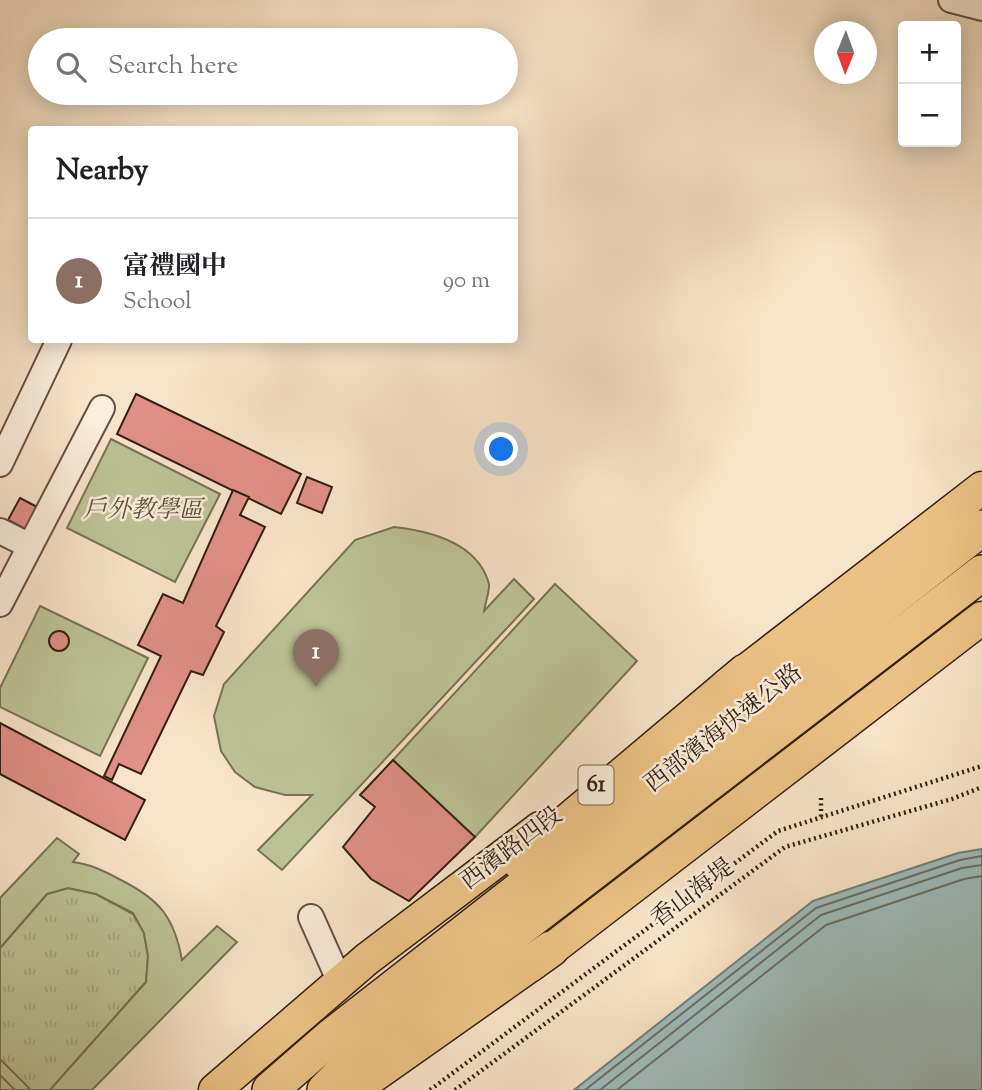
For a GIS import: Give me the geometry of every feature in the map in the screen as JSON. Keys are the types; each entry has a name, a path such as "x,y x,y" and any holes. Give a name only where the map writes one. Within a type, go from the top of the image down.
{"highway":[{"name":"西部濱海快速公路","path":"270,1090 332,1036 982,528"},
{"name":"西部濱海快速公路","path":"325,1090 366,1049 982,573"},
{"path":"332,1036 428,939 745,672"},
{"path":"352,1090 551,949"}],"main road":[{"name":"西濱路四段","path":"215,1090 340,982 982,488"},
{"path":"379,1090 551,949 982,618"}],"street":[{"path":"951,0 982,8"},
{"path":"0,464 9,423 57,343"},
{"path":"0,604 102,408"},
{"path":"0,531 30,546"},
{"path":"311,917 340,982"}],"path":[{"path":"430,1090 778,831 982,766"},
{"name":"香山海堤","path":"455,1090 785,847 952,799 982,787"},
{"path":"821,798 821,818"}],"green space":[{"name":"戶外教學區","path":"111,439 220,494 175,582 67,528"},
{"path":"394,527 437,536 464,549 475,558 489,584 484,611 514,579 534,599 282,870 258,850 312,795 285,795 255,787 235,772 221,751 214,716 224,684 355,540"},
{"path":"555,584 637,661 475,837 393,760"},
{"path":"40,606 148,658 100,756 0,707 0,688"},
{"path":"57,838 79,854 73,862 108,873 133,886 154,902 169,920 182,960 217,926 237,942 92,1090 50,1090 146,982 148,956 144,933 133,913 96,894 68,888 47,894 0,948 0,898"},
{"path":"68,888 96,894 133,914 144,933 148,956 146,982 50,1090 0,1090 0,948 47,894"},
{"path":"0,1059 29,1088 27,1090 15,1090 0,1075"}],"water":[{"path":"982,849 982,1090 574,1090 813,901 958,853"}],"building":[{"path":"136,394 301,474 281,514 117,434"},
{"path":"307,477 332,487 322,513 297,503"},
{"path":"233,490 249,497 240,515 265,527 216,626 224,632 203,675 191,671 141,774 119,764 112,780 104,776 161,656 138,645 163,594 183,603"},
{"path":"20,498 41,509 29,531 8,520"},
{"path":"59,631 66,634 69,641 66,648 59,651 52,648 49,641 52,634"},
{"path":"0,723 145,800 125,840 0,774"},
{"path":"393,760 475,837 409,901 371,879 343,847 375,807 360,795"}],"place":[{"name":"富禮國中","path":"316,687"}]}
